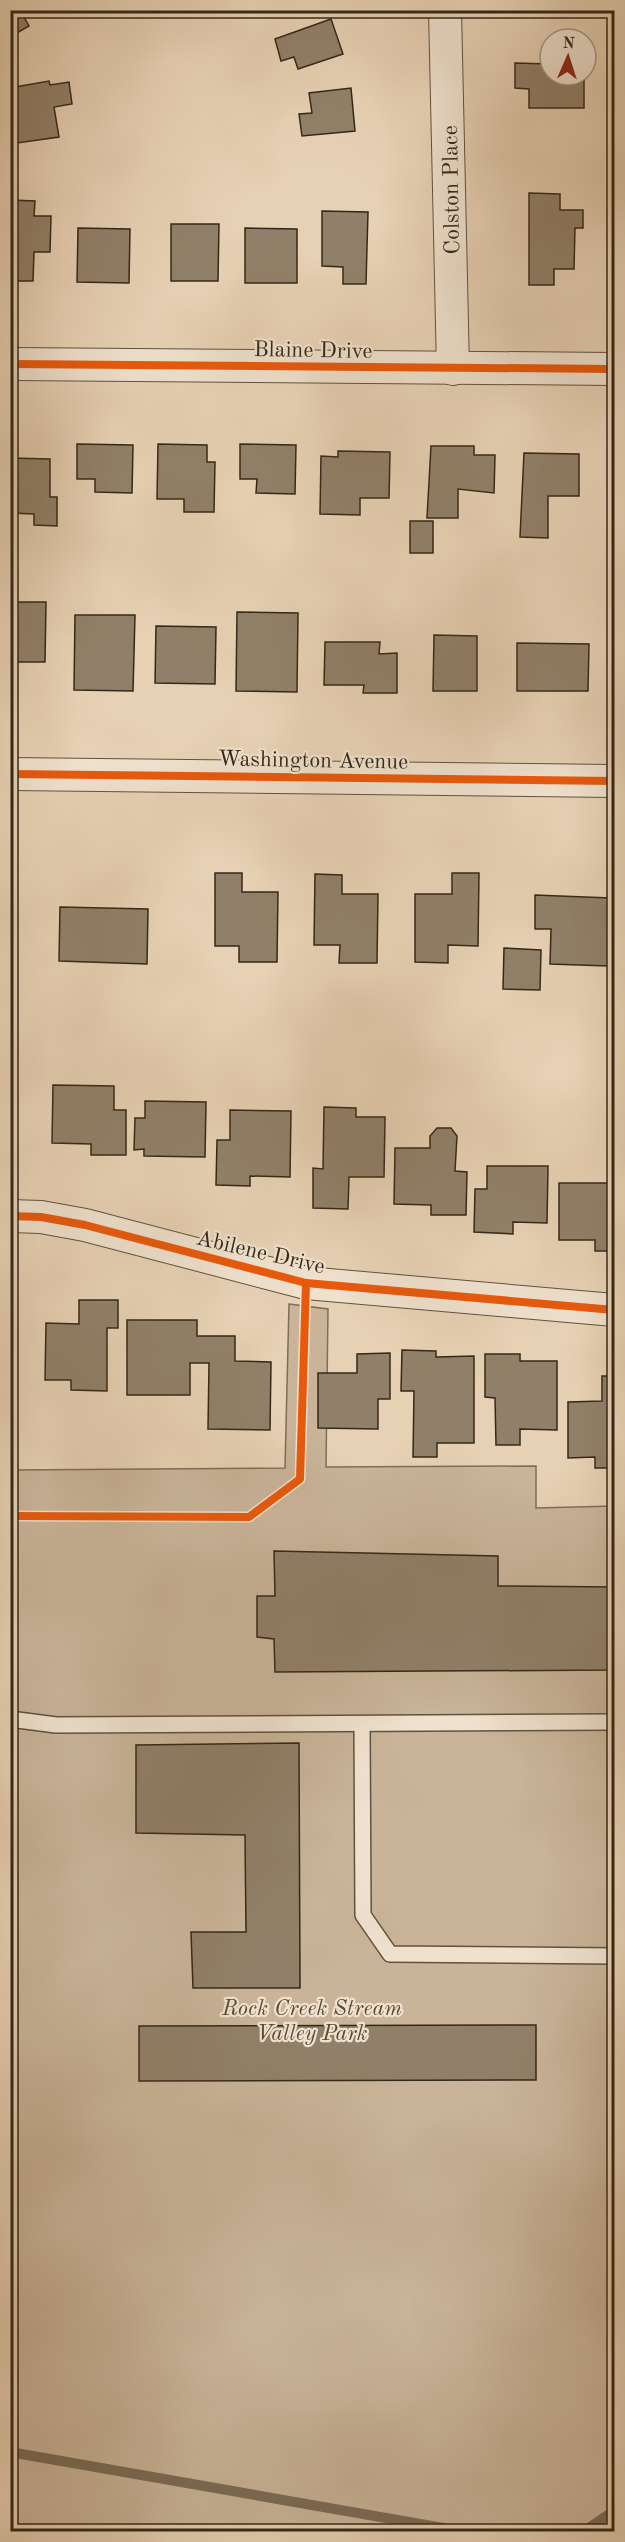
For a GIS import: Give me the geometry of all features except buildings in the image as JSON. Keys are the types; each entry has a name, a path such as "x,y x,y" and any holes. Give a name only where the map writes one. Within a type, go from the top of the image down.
{"street":[{"name":"Colston Place","path":"445,10 453,369"},
{"name":"Blaine Drive","path":"10,364 615,369"},
{"name":"Washington Avenue","path":"10,774 615,781"},
{"name":"Abilene Drive","path":"10,1216 41,1217 85,1225 306,1283 615,1310"}],"lane":[{"path":"10,1719 56,1725 615,1722"},
{"path":"362,1725 363,1915 390,1954 615,1956"}],"green space":[{"name":"Rock Creek Stream Valley Park","path":"289,1304 328,1309 326,1467 536,1466 536,1508 614,1506 614,2531 11,2531 10,1470 285,1468"}],"waterway":[{"path":"10,2452 466,2532"},
{"path":"583,2532 614,2511"}],"cycle path":[{"path":"10,364 614,369"},
{"path":"10,774 614,781"},
{"path":"10,1216 41,1217 85,1225 306,1283 614,1310"},
{"path":"10,1516 249,1517 300,1479 306,1283"}]}
